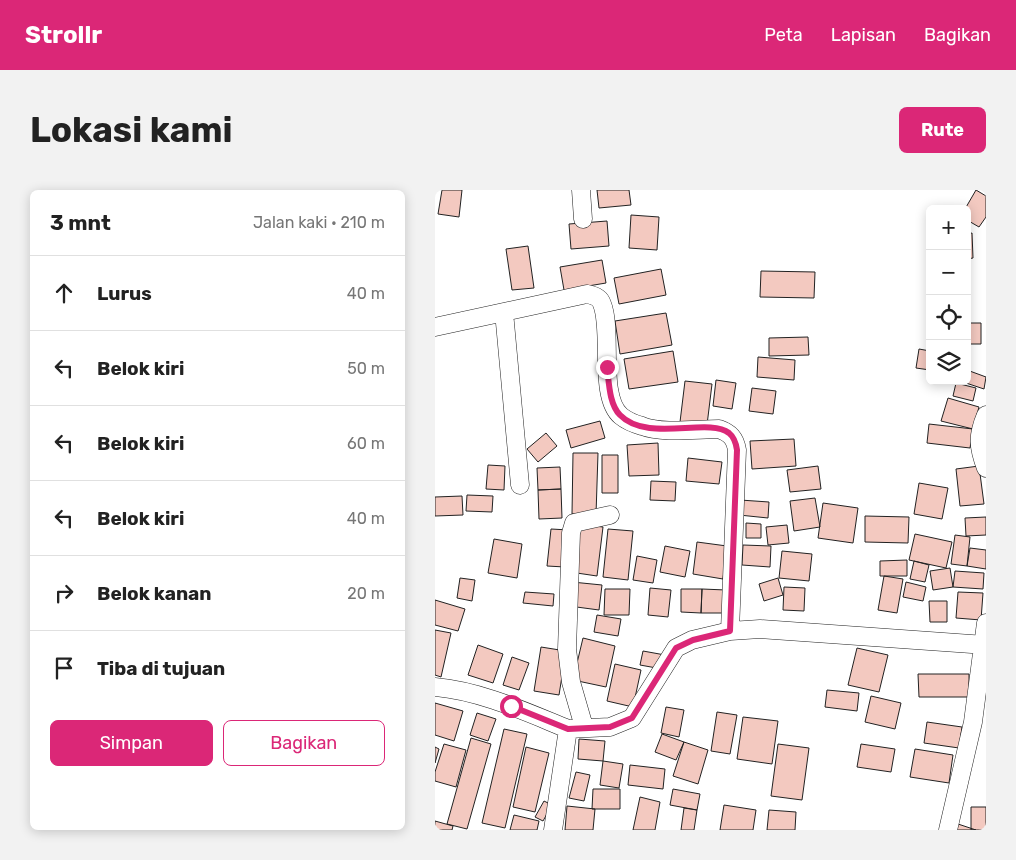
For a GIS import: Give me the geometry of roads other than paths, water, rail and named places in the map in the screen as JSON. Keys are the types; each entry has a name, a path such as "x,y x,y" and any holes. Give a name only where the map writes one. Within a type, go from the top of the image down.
{"street":[{"path":"581,190 583,219"},
{"path":"435,327 587,294 595,296 602,304 606,322 607,367 612,399 620,415 644,428 719,429 729,433 735,441 737,450 730,631"},
{"path":"504,312 520,485"},
{"path":"986,415 979,433 978,445 986,468"},
{"path":"553,830 576,728 567,649 571,533 574,523 610,515"},
{"path":"948,830 973,722 986,623"},
{"path":"435,687 463,692 576,728 610,727 632,718 676,648 693,640 730,631 760,629 984,645"}]}
